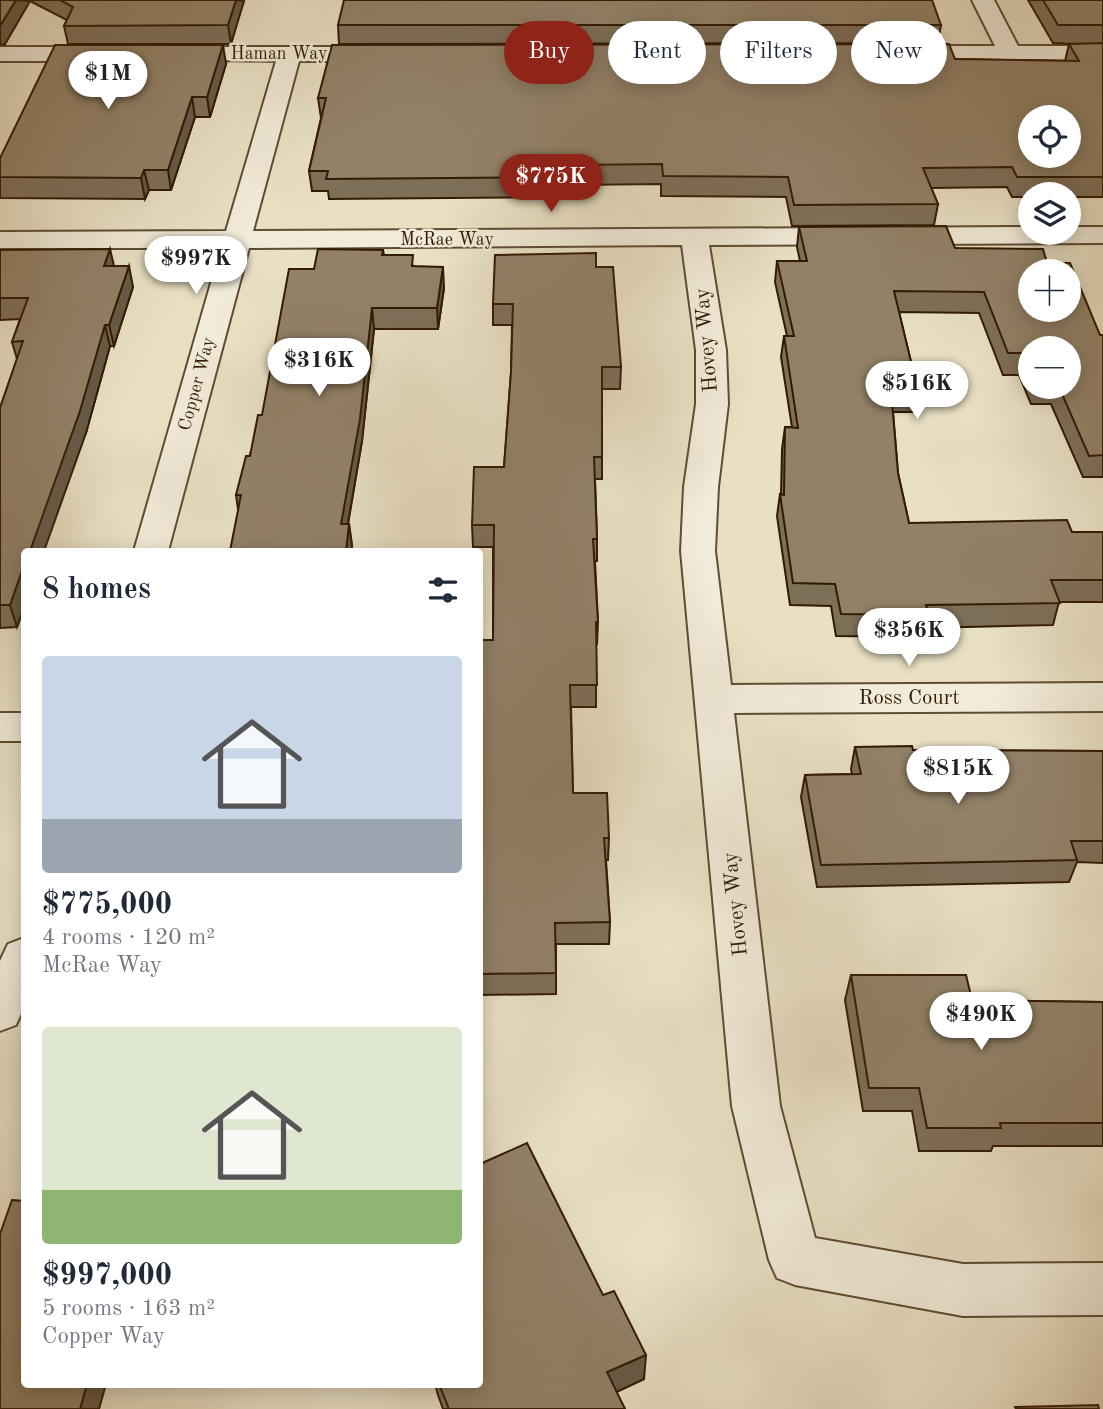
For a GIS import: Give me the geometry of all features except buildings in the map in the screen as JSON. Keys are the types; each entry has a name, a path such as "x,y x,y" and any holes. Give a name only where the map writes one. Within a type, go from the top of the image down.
{"street":[{"path":"984,0 1010,53"},
{"path":"947,53 1103,53"},
{"path":"0,54 124,54"},
{"name":"Haman Way","path":"151,54 399,54"},
{"name":"Copper Way","path":"152,548 289,54"},
{"name":"McRae Way","path":"0,240 484,240 694,236 1103,235"},
{"name":"Hovey Way","path":"694,236 711,350 712,404 701,487 698,551 756,1106 795,1260 963,1290 1103,1289"},
{"name":"Ross Court","path":"715,699 1103,697"},
{"path":"0,727 21,727"},
{"path":"0,1011 21,964"}]}
